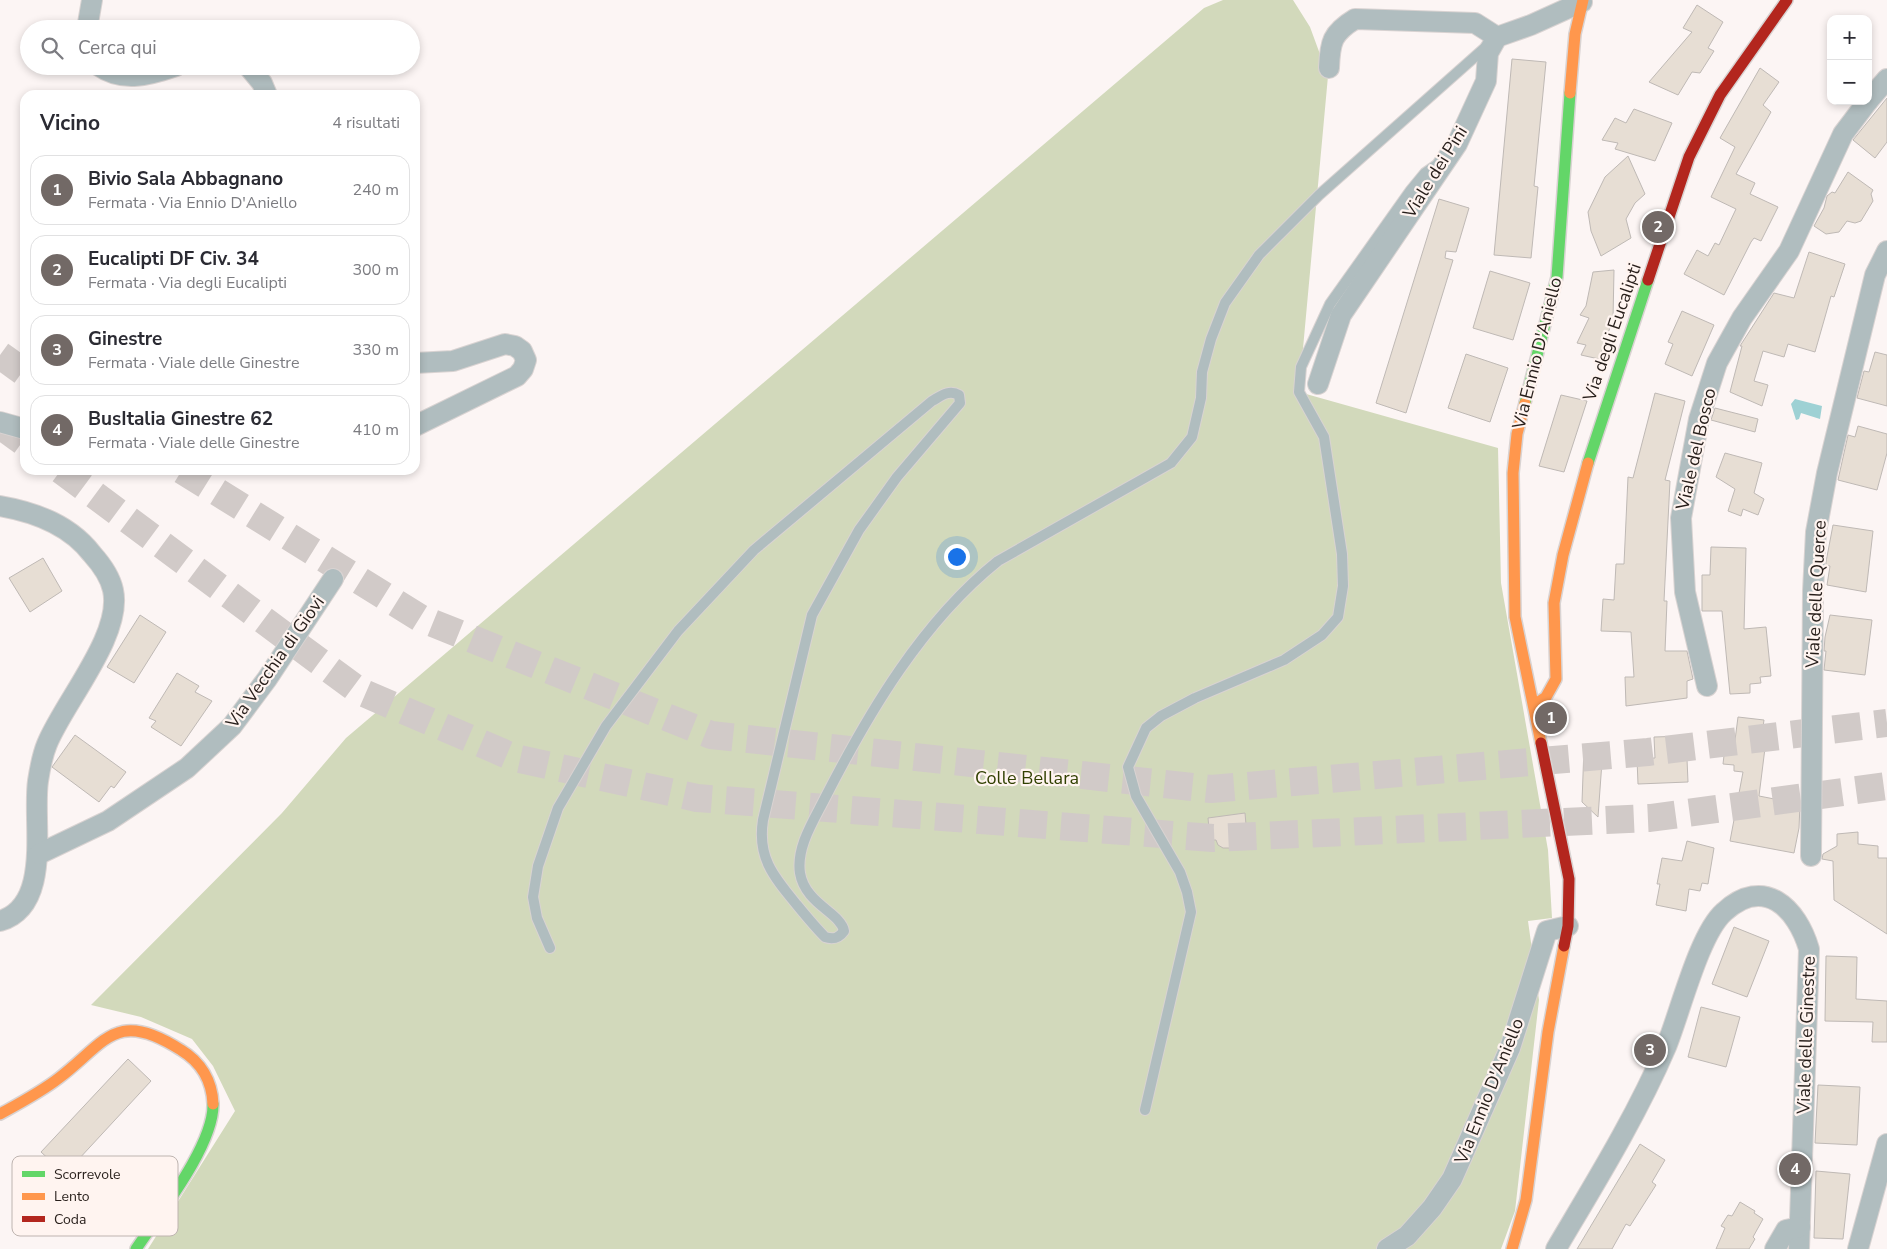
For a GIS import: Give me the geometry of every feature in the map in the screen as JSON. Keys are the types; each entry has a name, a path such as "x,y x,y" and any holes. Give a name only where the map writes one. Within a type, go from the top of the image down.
{"street":[{"path":"89,20 92,0"},
{"name":"Via degli Eucalipti","path":"1534,705 1546,697 1556,679 1554,603 1563,555 1594,442 1689,157 1720,95 1787,0"},
{"path":"1329,68 1330,47 1339,29 1354,15 1476,23 1497,37 1531,25 1583,1"},
{"name":"Via Ennio D'Aniello","path":"1512,1249 1526,1200 1548,1032 1568,926 1569,879 1516,618 1513,473 1517,434 1557,277 1571,73 1575,34 1583,1"},
{"name":"Viale dei Pini","path":"1318,384 1341,315 1457,144 1486,81 1488,53 1497,37"},
{"path":"123,75 140,75"},
{"path":"255,75 265,90"},
{"name":"Viale del Bosco","path":"1872,96 1887,79"},
{"name":"Viale del Bosco","path":"1708,686 1685,592 1681,518 1700,419 1717,363 1742,318 1788,251 1843,134 1865,105"},
{"name":"Viale delle Querce","path":"1811,856 1813,591 1816,532 1828,473 1875,275 1887,251"},
{"path":"420,363 453,361 505,344 516,346 526,360 523,369 517,376 420,424"},
{"path":"0,422 20,428"},
{"path":"0,506 55,523 75,536 105,569 113,589 114,606 112,623 56,725 40,764 36,790 39,854 33,885 28,896 17,911 8,919 0,921"},
{"name":"Via Vecchia di Giovi","path":"39,854 108,821 186,768 232,726 268,679 333,579"},
{"name":"Viale delle Ginestre","path":"1556,1249 1641,1100 1666,1046 1712,925 1723,912 1735,904 1748,899 1774,899 1785,906 1803,931 1809,949 1799,1249"},
{"name":"Via Ennio D'Aniello","path":"1387,1249 1413,1229 1432,1208 1452,1179 1510,1048 1547,931 1568,926"},
{"path":"0,1114 60,1077 105,1039 120,1032 136,1032 153,1036 171,1044 197,1062 210,1083 214,1098 215,1109 211,1130 178,1184"},
{"path":"1858,1249 1887,1144"},
{"path":"1775,1249 1786,1230 1800,1227"},
{"path":"136,1249 144,1236"}],"lane":[{"path":"550,948 537,918 533,897 538,866 558,808 606,726 678,631 754,550 932,401 950,392 955,392 959,394 960,403 897,477 859,530 812,615 762,820 760,837 763,851 776,880 825,937 832,939 841,936 844,930 843,923 813,900 800,874 799,862 803,844 843,763 873,709 923,640 972,582 998,561 1171,463 1192,437 1201,398 1202,372 1211,339 1225,303 1260,255 1319,195 1497,37"},
{"path":"1145,1110 1191,912 1188,892 1180,872 1136,796 1128,767 1146,728 1161,716 1195,698 1284,660 1322,635 1338,617 1342,595 1342,554 1324,437 1299,392 1301,367 1330,304 1362,257 1425,173 1443,163"}],"green space":[{"name":"Colle Bellara","path":"1223,0 1293,0 1310,27 1328,76 1299,392 1498,448 1501,583 1548,850 1552,918 1528,921 1539,1000 1515,1211 1501,1249 148,1249 156,1236 178,1236 178,1201 235,1111 213,1066 192,1039 141,1017 91,1005 282,813 346,738 1204,8"}],"water":[{"path":"1795,399 1822,406 1820,419 1801,413 1799,419 1796,420 1791,404"}],"building":[{"path":"1697,5 1723,22 1708,48 1714,51 1700,73 1692,72 1678,95 1649,82 1692,32 1683,28"},
{"path":"1512,59 1546,62 1534,186 1538,187 1531,258 1494,255"},
{"path":"1760,68 1779,82 1763,105 1771,112 1736,174 1755,183 1750,194 1778,207 1761,241 1754,238 1751,242 1724,295 1684,274 1697,250 1708,256 1715,243 1719,245 1736,209 1711,197 1735,147 1720,138"},
{"path":"1887,98 1887,142 1875,158 1853,140"},
{"path":"1634,109 1672,123 1655,161 1615,149 1618,143 1602,140 1615,118 1626,123"},
{"path":"1628,156 1645,194 1635,203 1626,219 1631,238 1601,256 1591,231 1588,212 1605,177"},
{"path":"1848,172 1873,190 1871,194 1873,201 1861,221 1855,223 1847,221 1839,232 1826,234 1814,226 1824,208 1827,196 1832,192 1835,193"},
{"path":"1439,199 1469,208 1456,252 1446,251 1445,258 1453,260 1406,413 1376,403"},
{"path":"1809,252 1845,264 1834,297 1831,296 1815,352 1788,344 1784,357 1763,351 1754,381 1768,385 1762,406 1730,392 1742,346 1740,346 1774,293 1794,298"},
{"path":"1614,270 1613,319 1599,359 1581,355 1586,345 1577,343 1589,318 1580,315 1586,306 1593,272"},
{"path":"1490,271 1530,283 1513,340 1473,328"},
{"path":"1682,311 1714,325 1692,376 1665,364 1673,344 1668,342"},
{"path":"1875,352 1887,355 1887,406 1857,398 1864,371 1869,372"},
{"path":"1466,354 1508,368 1490,422 1448,408"},
{"path":"1655,393 1685,401 1665,480 1670,481 1664,601 1667,601 1665,651 1687,651 1693,679 1687,681 1687,698 1626,706 1625,677 1634,677 1631,632 1601,631 1603,599 1614,600 1616,564 1624,564 1628,477 1633,478"},
{"path":"1561,395 1587,401 1564,472 1539,466"},
{"path":"1715,408 1758,419 1755,432 1711,420"},
{"path":"1858,426 1887,434 1887,453 1877,490 1838,480 1848,435 1855,437"},
{"path":"1725,453 1762,463 1754,493 1764,499 1758,515 1743,509 1741,516 1728,511 1735,489 1716,477"},
{"path":"1833,525 1873,531 1866,592 1827,585 1830,566 1826,565 1826,562"},
{"path":"1711,547 1746,548 1744,629 1766,627 1771,676 1760,677 1761,683 1750,684 1750,693 1730,694 1722,611 1702,611 1702,575 1710,575"},
{"path":"43,558 62,591 30,612 9,578"},
{"path":"140,615 166,632 134,683 107,667"},
{"path":"1830,615 1872,620 1865,675 1824,670 1825,637"},
{"path":"177,673 199,686 195,692 212,701 181,746 151,727 156,721 149,718"},
{"path":"1738,717 1764,720 1760,747 1765,748 1759,796 1800,804 1799,828 1794,853 1730,841 1743,772 1734,771 1734,765 1723,764 1725,747 1734,748"},
{"path":"75,735 126,772 114,788 111,786 99,802 52,767"},
{"path":"1686,736 1688,782 1638,784 1637,759 1655,758 1654,737"},
{"path":"1584,748 1603,748 1598,817 1582,802"},
{"path":"1245,813 1248,848 1223,848 1218,845 1216,840 1210,840 1208,818"},
{"path":"1858,832 1858,844 1878,846 1878,858 1887,858 1887,934 1834,900 1833,861 1822,859 1823,854 1837,846 1837,834"},
{"path":"1687,841 1714,848 1708,884 1702,883 1700,891 1689,889 1686,911 1656,905 1660,884 1657,884 1662,858 1682,861"},
{"path":"1734,927 1769,941 1747,997 1712,984"},
{"path":"1826,956 1857,957 1856,999 1887,1001 1887,1042 1872,1042 1873,1022 1825,1021"},
{"path":"1701,1007 1740,1017 1726,1067 1688,1057"},
{"path":"128,1059 151,1081 82,1156 45,1156 41,1152"},
{"path":"1818,1085 1860,1087 1857,1145 1815,1143"},
{"path":"1640,1144 1665,1160 1652,1182 1656,1185 1630,1226 1626,1224 1612,1249 1577,1249"},
{"path":"1816,1171 1850,1174 1843,1239 1814,1238"},
{"path":"1740,1202 1755,1211 1754,1213 1763,1219 1753,1237 1755,1239 1749,1249 1716,1249 1725,1228 1721,1226 1728,1215 1732,1216"}],"tunnel":[{"path":"0,355 20,369"},
{"path":"0,425 20,439"},
{"path":"68,475 359,691 515,758 697,798 1213,838 1650,818 1887,786"},
{"path":"190,475 420,618 711,735 1211,789 1648,752 1887,723"}],"traffic: fast":[{"path":"1525,403 1557,277 1570,93"},
{"path":"1588,463 1648,280"},
{"path":"178,1187 205,1139 211,1121 213,1104"},
{"path":"136,1249 145,1236"}],"traffic: slow":[{"path":"1570,93 1575,34 1583,0"},
{"path":"1525,403 1517,434 1513,473 1515,617 1541,743"},
{"path":"1534,705 1546,697 1556,679 1554,603 1563,555 1588,463"},
{"path":"1512,1249 1526,1200 1548,1032 1564,946"},
{"path":"0,1114 52,1083 101,1042 113,1035 126,1031 141,1032 159,1038 181,1050 194,1060 208,1080 213,1104"}],"traffic: jam":[{"path":"1648,280 1689,157 1720,95 1787,0"},
{"path":"1541,743 1569,879 1568,926 1564,946"}],"place":[{"name":"Eucalipti DF Civ. 34","path":"1658,227"},
{"name":"Bivio Sala Abbagnano","path":"1551,718"},
{"name":"Ginestre","path":"1650,1050"},
{"name":"BusItalia Ginestre 62","path":"1795,1169"}]}
